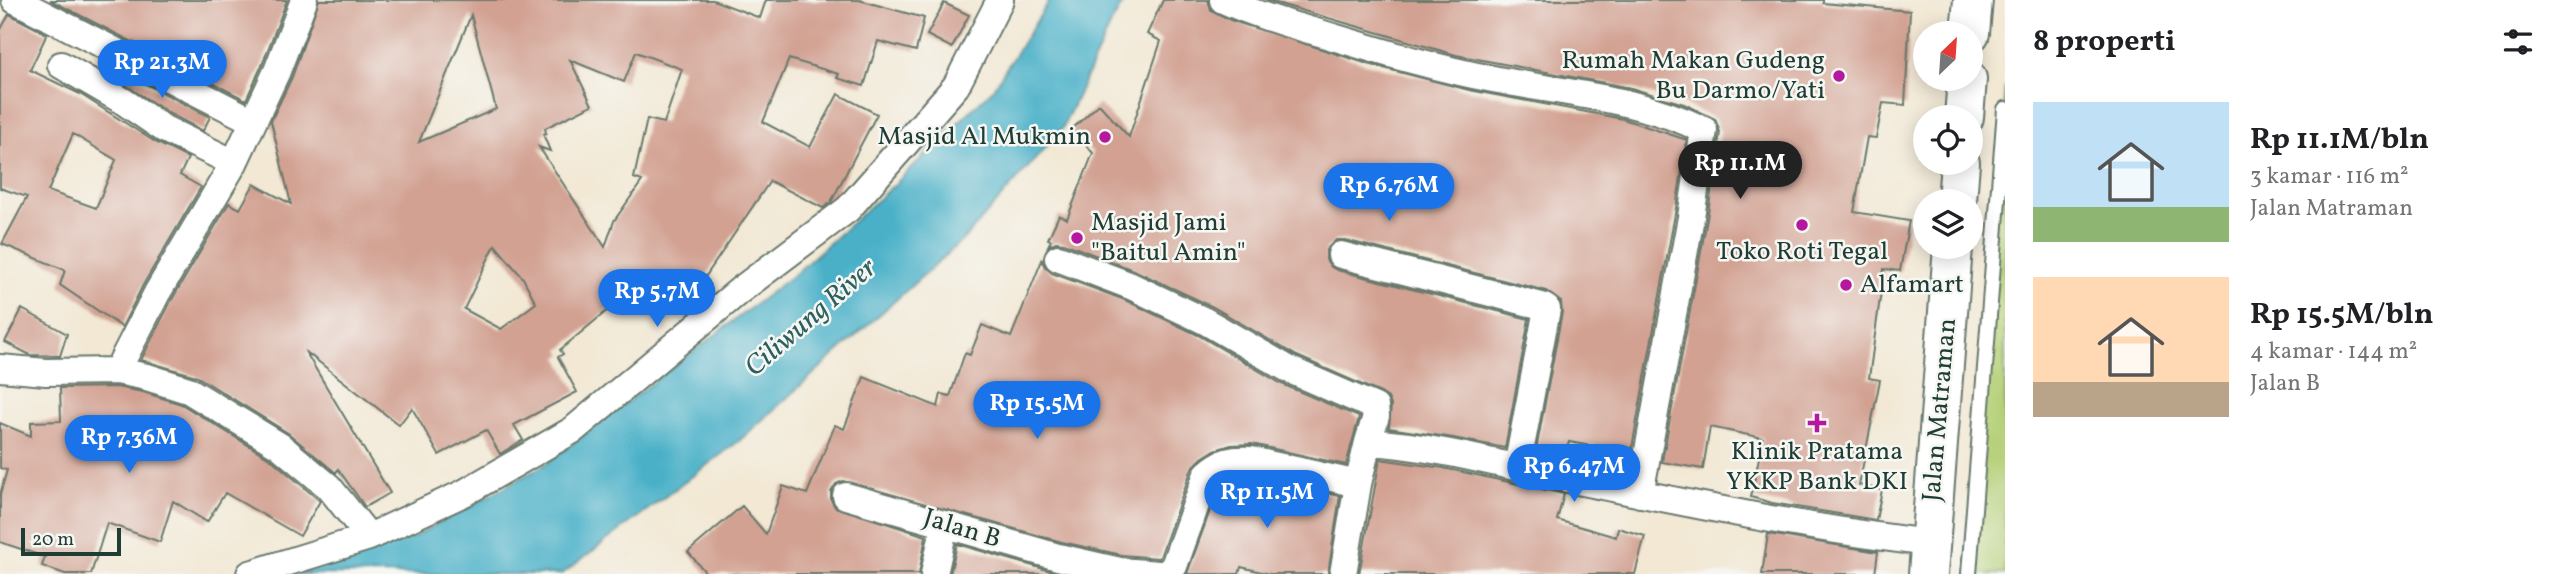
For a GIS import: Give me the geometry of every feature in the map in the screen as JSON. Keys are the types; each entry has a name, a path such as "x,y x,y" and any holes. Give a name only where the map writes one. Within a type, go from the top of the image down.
{"main road":[{"path":"1971,21 1973,0"},
{"name":"Jalan Matraman","path":"1929,558 1952,259"}],"street":[{"path":"0,5 3,0"},
{"path":"15,0 253,121"},
{"path":"117,371 157,293 234,163 277,71 304,0"},
{"path":"250,574 369,537 464,493 573,430 738,291 849,209 956,86 1000,0"},
{"path":"1223,0 1248,11 1403,58 1491,79 1609,100 1681,119 1704,130 1640,494"},
{"path":"61,65 123,101 164,129 234,163"},
{"path":"1341,256 1547,309 1517,468"},
{"path":"1058,258 1131,286 1205,321 1290,370 1375,407 1376,416 1358,484 1343,574"},
{"path":"0,368 46,372 117,371 188,390 280,446 329,487 369,537"},
{"path":"1368,442 1435,451 1640,494 1862,534 1929,558"},
{"name":"Jalan B","path":"846,496 1058,557 1120,572 1159,574 1168,572 1174,566 1207,474 1218,463 1233,459 1251,460 1358,484"},
{"path":"934,574 945,524"}],"lane":[{"path":"1969,574 2005,109"}],"green space":[{"path":"2005,87 2005,574 1969,574"}],"water":[{"name":"Ciliwung River","path":"1050,0 1125,0 1062,129 968,235 739,441 562,574 296,574 412,538 546,464 796,273 896,183 992,90"}],"building":[{"path":"50,0 287,0 246,100"},
{"path":"319,0 713,0 760,18 766,0 859,0 924,18 916,51 878,41 864,86 837,78 839,74 789,59 763,122 810,147 838,94 877,114 831,202 823,208 770,181 689,301 648,274 618,307 615,304 560,350 563,354 558,357 577,392 514,425 523,440 500,454 486,430 439,455 412,408 399,425 305,351 390,493 365,507 338,469 336,473 288,433 196,376 141,360 171,301 229,203 240,209 254,184 291,204 271,121 292,77","holes":["471,15 496,109 419,142","636,52 682,69 664,123 647,119 634,178 642,181 614,221 605,247 539,147 550,151 543,134 546,133 545,128 592,105 570,60 624,82","495,245 523,278 536,303 501,329 464,309"]},
{"path":"1163,0 1208,0 1211,10 1230,20 1368,64 1469,90 1623,119 1687,140 1631,453 1569,442 1563,462 1535,456 1562,312 1561,302 1546,291 1345,240 1336,240 1326,250 1326,260 1337,270 1529,319 1505,448 1389,428 1391,405 1388,398 1381,393 1297,356 1213,307 1138,272 1064,243 1056,242 1048,246 1051,240 1048,239 1059,215 1067,219 1093,153 1072,129 1099,104 1129,137 1161,41 1147,34"},
{"path":"1266,0 1823,0 1823,3 1910,11 1905,105 1883,103 1876,138 1867,137 1854,212 1909,221 1900,271 1884,269 1869,378 1880,380 1859,485 1882,490 1876,520 1772,503 1751,497 1763,438 1710,427 1703,469 1662,462 1707,219 1720,132 1715,119 1684,104 1631,88 1456,55"},
{"path":"944,3 969,15 952,48 927,35"},
{"path":"9,14 47,34 30,70 80,94 155,142 188,158 180,175 201,187 143,285 122,327 60,285 65,270 2,244 27,197 0,188 0,31","holes":["73,134 116,160 96,208 48,191"]},
{"path":"109,65 210,117 203,131 172,115 105,72"},
{"path":"1042,260 1052,273 1125,300 1198,335 1282,384 1359,417 1346,465 1252,444 1231,445 1215,450 1192,468 1158,558 1122,555 1062,542 843,481 836,484 831,492 835,507 926,536 919,574 707,574 688,552 742,506 766,534 783,486 807,494 835,425 844,429 864,377 938,407 941,394 950,396 965,353 970,355 982,325 1011,337"},
{"path":"22,309 67,334 60,356 30,355 5,342"},
{"path":"116,387 181,404 271,459 320,501 300,536 225,493 207,522 173,501 160,542 107,523 91,574 65,574 42,566 45,557 0,542 0,495 7,470 0,468 0,423 31,436 31,422 61,421 60,388"},
{"path":"1380,459 1443,468 1564,494 1557,520 1616,537 1618,528 1645,536 1635,574 1359,574"},
{"path":"1249,476 1340,496 1328,574 1270,574 1241,567 1239,574 1187,574 1220,483 1232,477"},
{"path":"1768,534 1878,552 1875,574 1762,574"},
{"path":"957,544 1054,572 1062,574 950,574"}],"place":[{"name":"Rumah Makan Gudeng Bu Darmo/Yati","path":"1839,76"},
{"name":"Masjid Al Mukmin","path":"1105,137"},
{"name":"Toko Roti Tegal","path":"1802,225"},
{"name":"Masjid Jami \"Baitul Amin\"","path":"1077,238"},
{"name":"Alfamart","path":"1846,285"},
{"name":"Klinik Pratama YKKP Bank DKI","path":"1817,423"}]}
